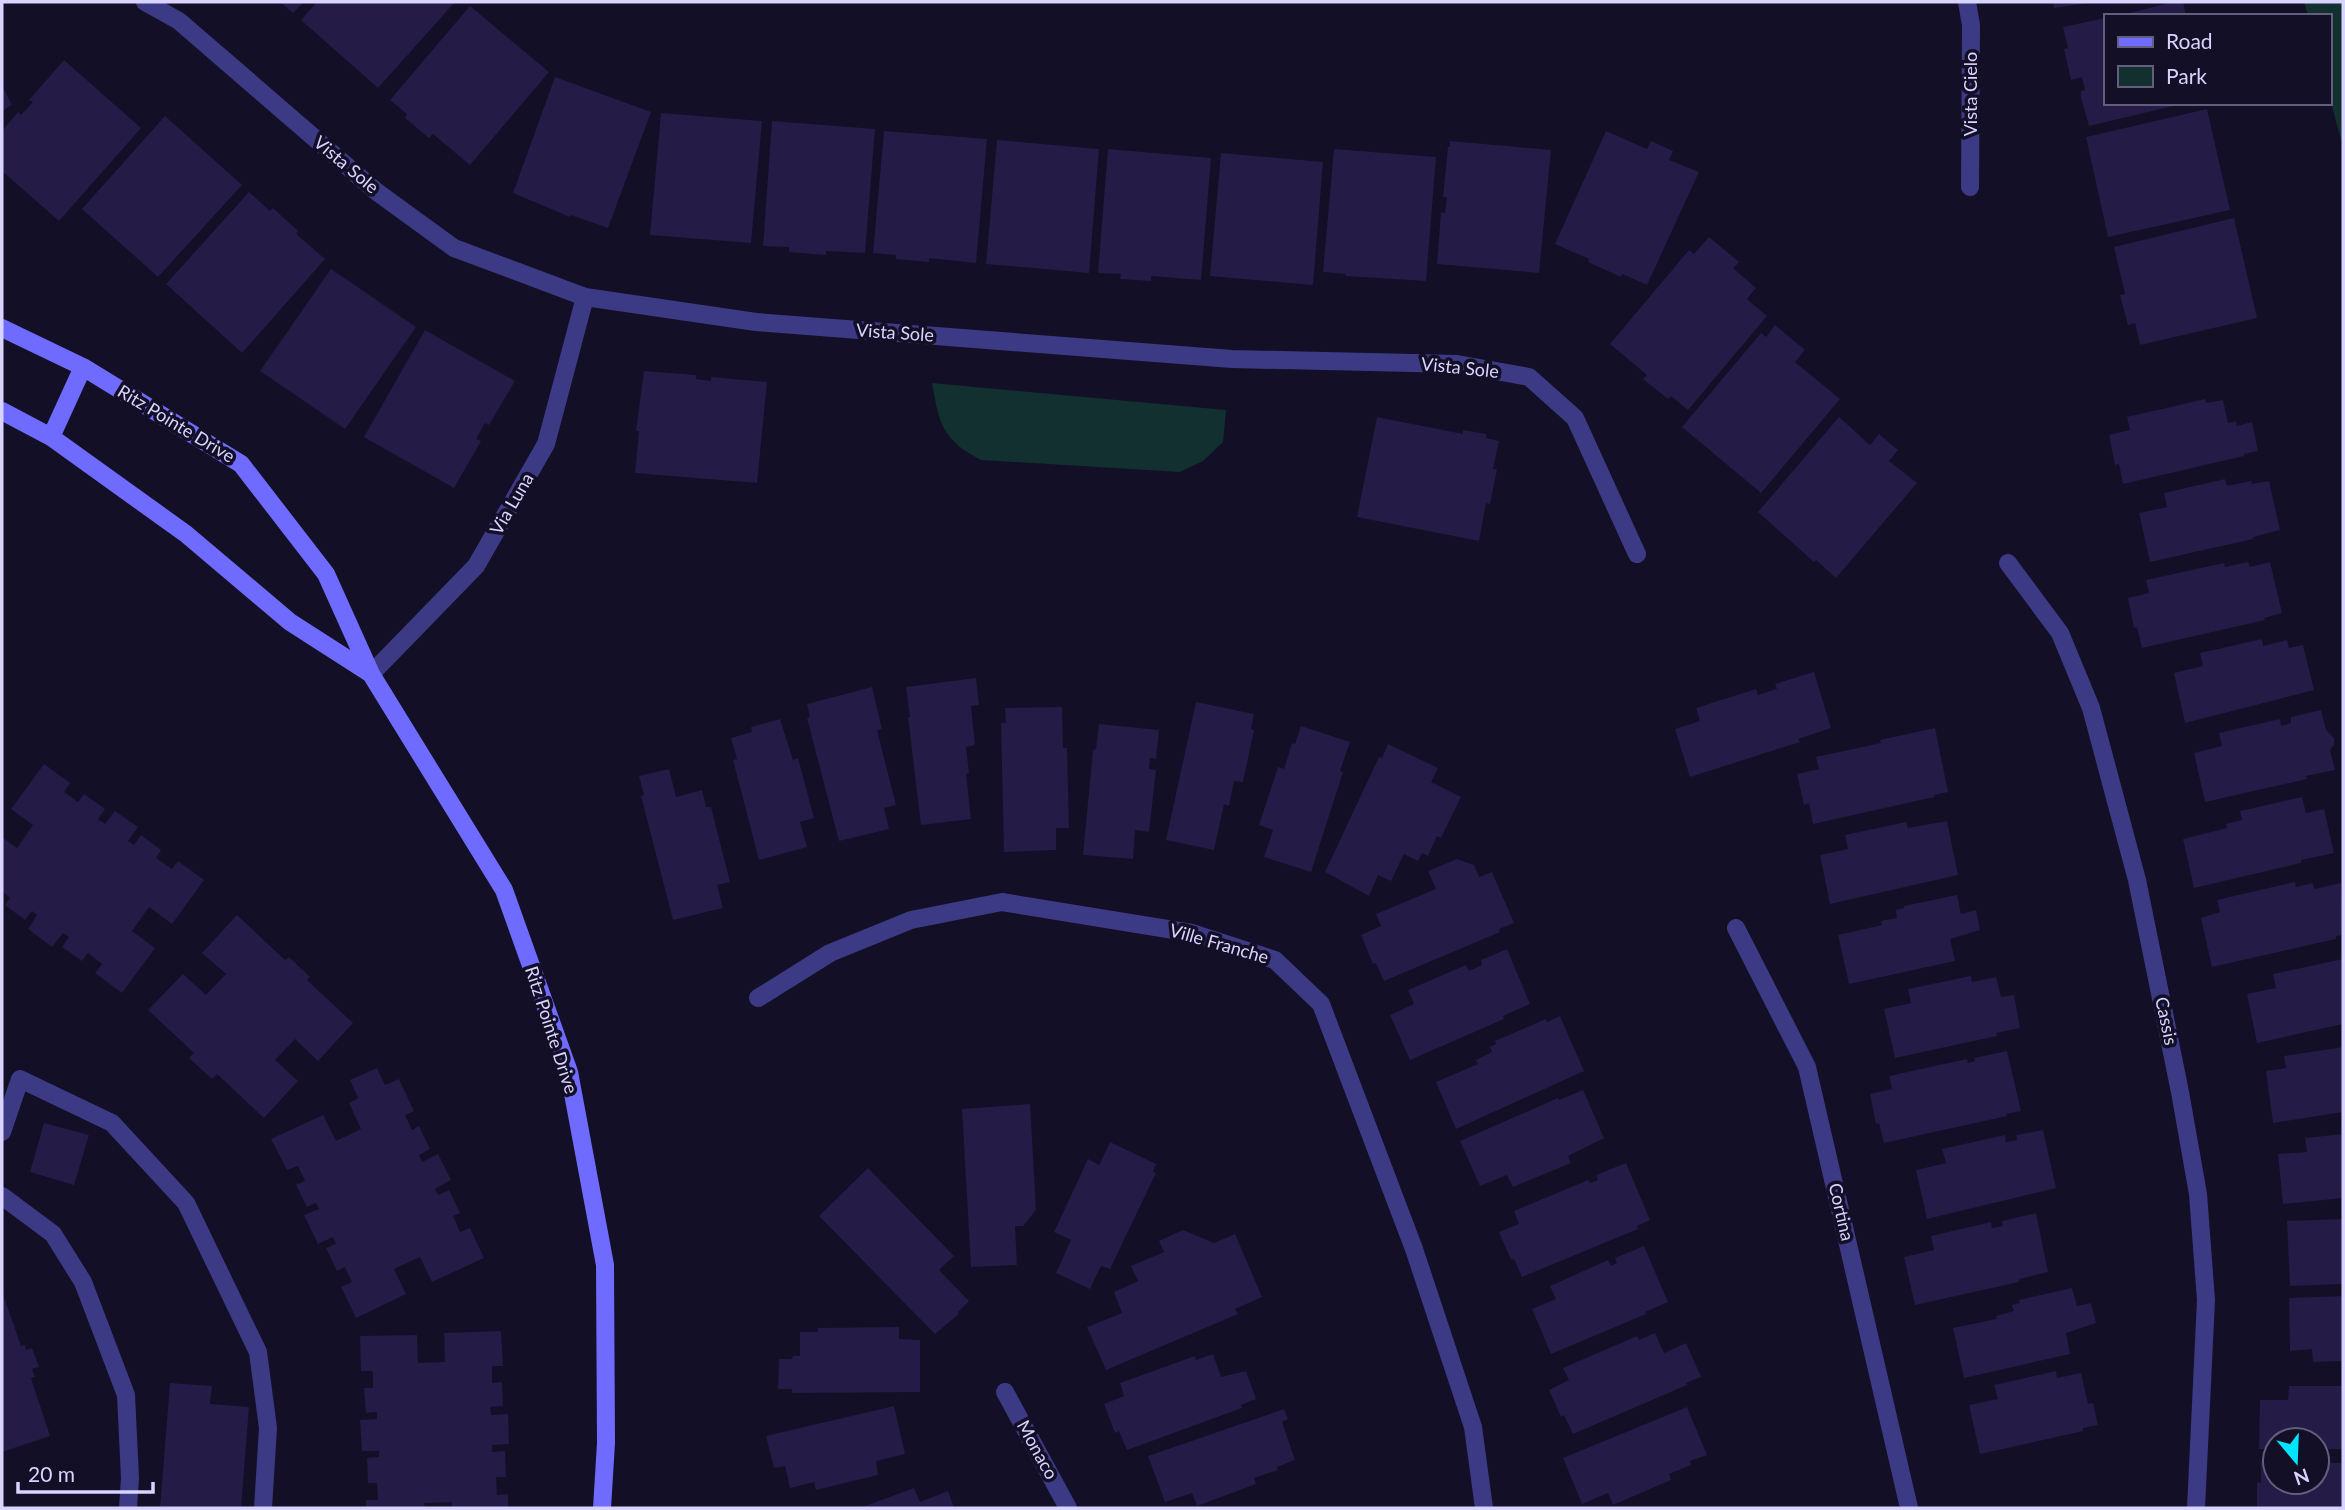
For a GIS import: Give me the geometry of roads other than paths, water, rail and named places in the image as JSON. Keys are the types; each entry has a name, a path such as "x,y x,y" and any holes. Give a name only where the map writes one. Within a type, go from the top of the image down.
{"street":[{"name":"Vista Sole","path":"145,2 179,21 377,192 454,248 585,297 757,322 1232,359 1457,364 1529,377 1576,418 1637,554"},
{"name":"Vista Cielo","path":"1967,2 1971,25 1970,187"},
{"name":"Via Luna","path":"371,674 476,566 546,444 585,297"},
{"name":"Ritz Pointe Drive","path":"2,328 83,367 241,464 326,574 371,674 504,890 569,1072 605,1265 607,1443 602,1508"},
{"path":"51,437 83,367"},
{"name":"Ritz Pointe Drive","path":"2,411 51,437 186,534 290,622 371,674"},
{"name":"Cassis","path":"2008,563 2060,633 2091,708 2137,880 2178,1079 2198,1194 2206,1300 2196,1508"},
{"name":"Ville Franche","path":"758,998 830,954 911,920 1002,902 1192,933 1275,960 1321,1004 1414,1249 1473,1427 1484,1508"},
{"name":"Cortina","path":"1736,928 1807,1067 1909,1508"},
{"path":"2,1132 20,1079 112,1123 186,1203 258,1352 268,1428 263,1508"},
{"path":"2,1196 53,1234 83,1282 126,1395 131,1478 128,1508"},
{"name":"Monaco","path":"1005,1392 1068,1508"}]}
